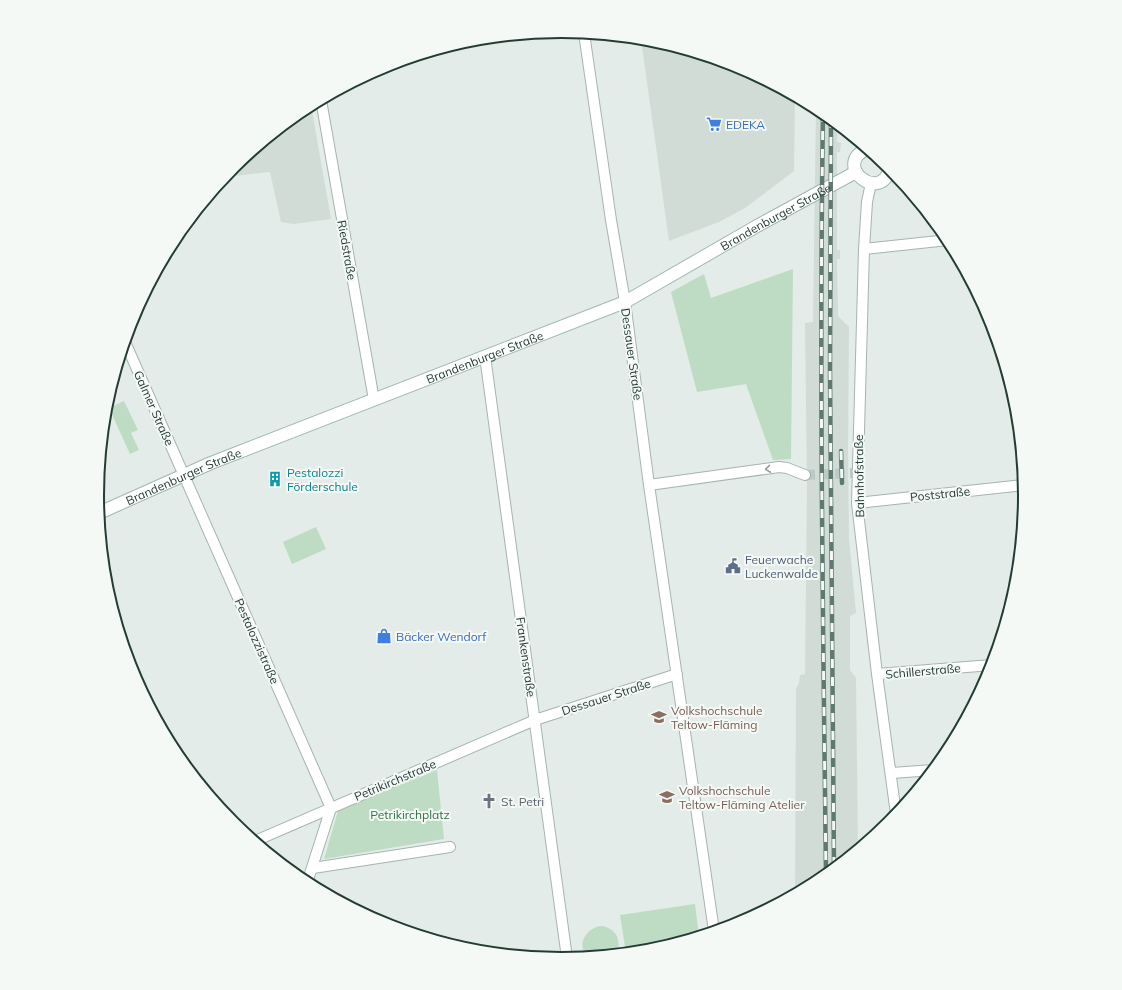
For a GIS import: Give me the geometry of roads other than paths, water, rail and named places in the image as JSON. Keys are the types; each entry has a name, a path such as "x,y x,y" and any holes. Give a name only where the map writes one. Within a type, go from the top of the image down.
{"street":[{"name":"Dessauer Straße","path":"585,39 610,220 625,302 649,485 713,926"},
{"name":"Riedstraße","path":"322,106 374,400"},
{"path":"863,152 858,155 855,166 856,172 860,178 871,183 883,180 887,175"},
{"name":"Brandenburger Straße","path":"105,510 184,474 625,302 757,226 856,172"},
{"name":"Bahnhofstraße","path":"871,183 867,202 864,249 857,503 877,674 892,773 895,806"},
{"path":"864,249 941,241"},
{"name":"Galmer Straße","path":"128,348 184,474"},
{"name":"Frankenstraße","path":"485,356 566,952"},
{"path":"649,485 779,467 787,468 805,475"},
{"name":"Pestalozzistraße","path":"184,474 330,808"},
{"name":"Poststraße","path":"857,503 1018,486"},
{"name":"Schillerstraße","path":"877,674 985,666"},
{"name":"Dessauer Straße","path":"535,720 677,674"},
{"name":"Petrikirchstraße","path":"260,839 535,720"},
{"path":"892,773 926,771"},
{"path":"310,877 330,808"},
{"path":"313,868 450,847"}],"tunnel":[{"path":"805,475 857,473"}],"railway":[{"path":"823,121 821,399 826,867"},
{"path":"831,126 830,372 834,862"},
{"path":"841,451 842,483"}],"place":[{"name":"EDEKA","path":"714,124"},
{"name":"Pestalozzi Förderschule","path":"275,479"},
{"name":"Feuerwache Luckenwalde","path":"733,566"},
{"name":"Bäcker Wendorf","path":"384,636"},
{"name":"Volkshochschule Teltow-Fläming","path":"659,717"},
{"name":"Volkshochschule Teltow-Fläming Atelier","path":"667,797"},
{"name":"St. Petri","path":"489,801"}],"park label":[{"name":"Petrikirchplatz","path":"410,814"}]}
